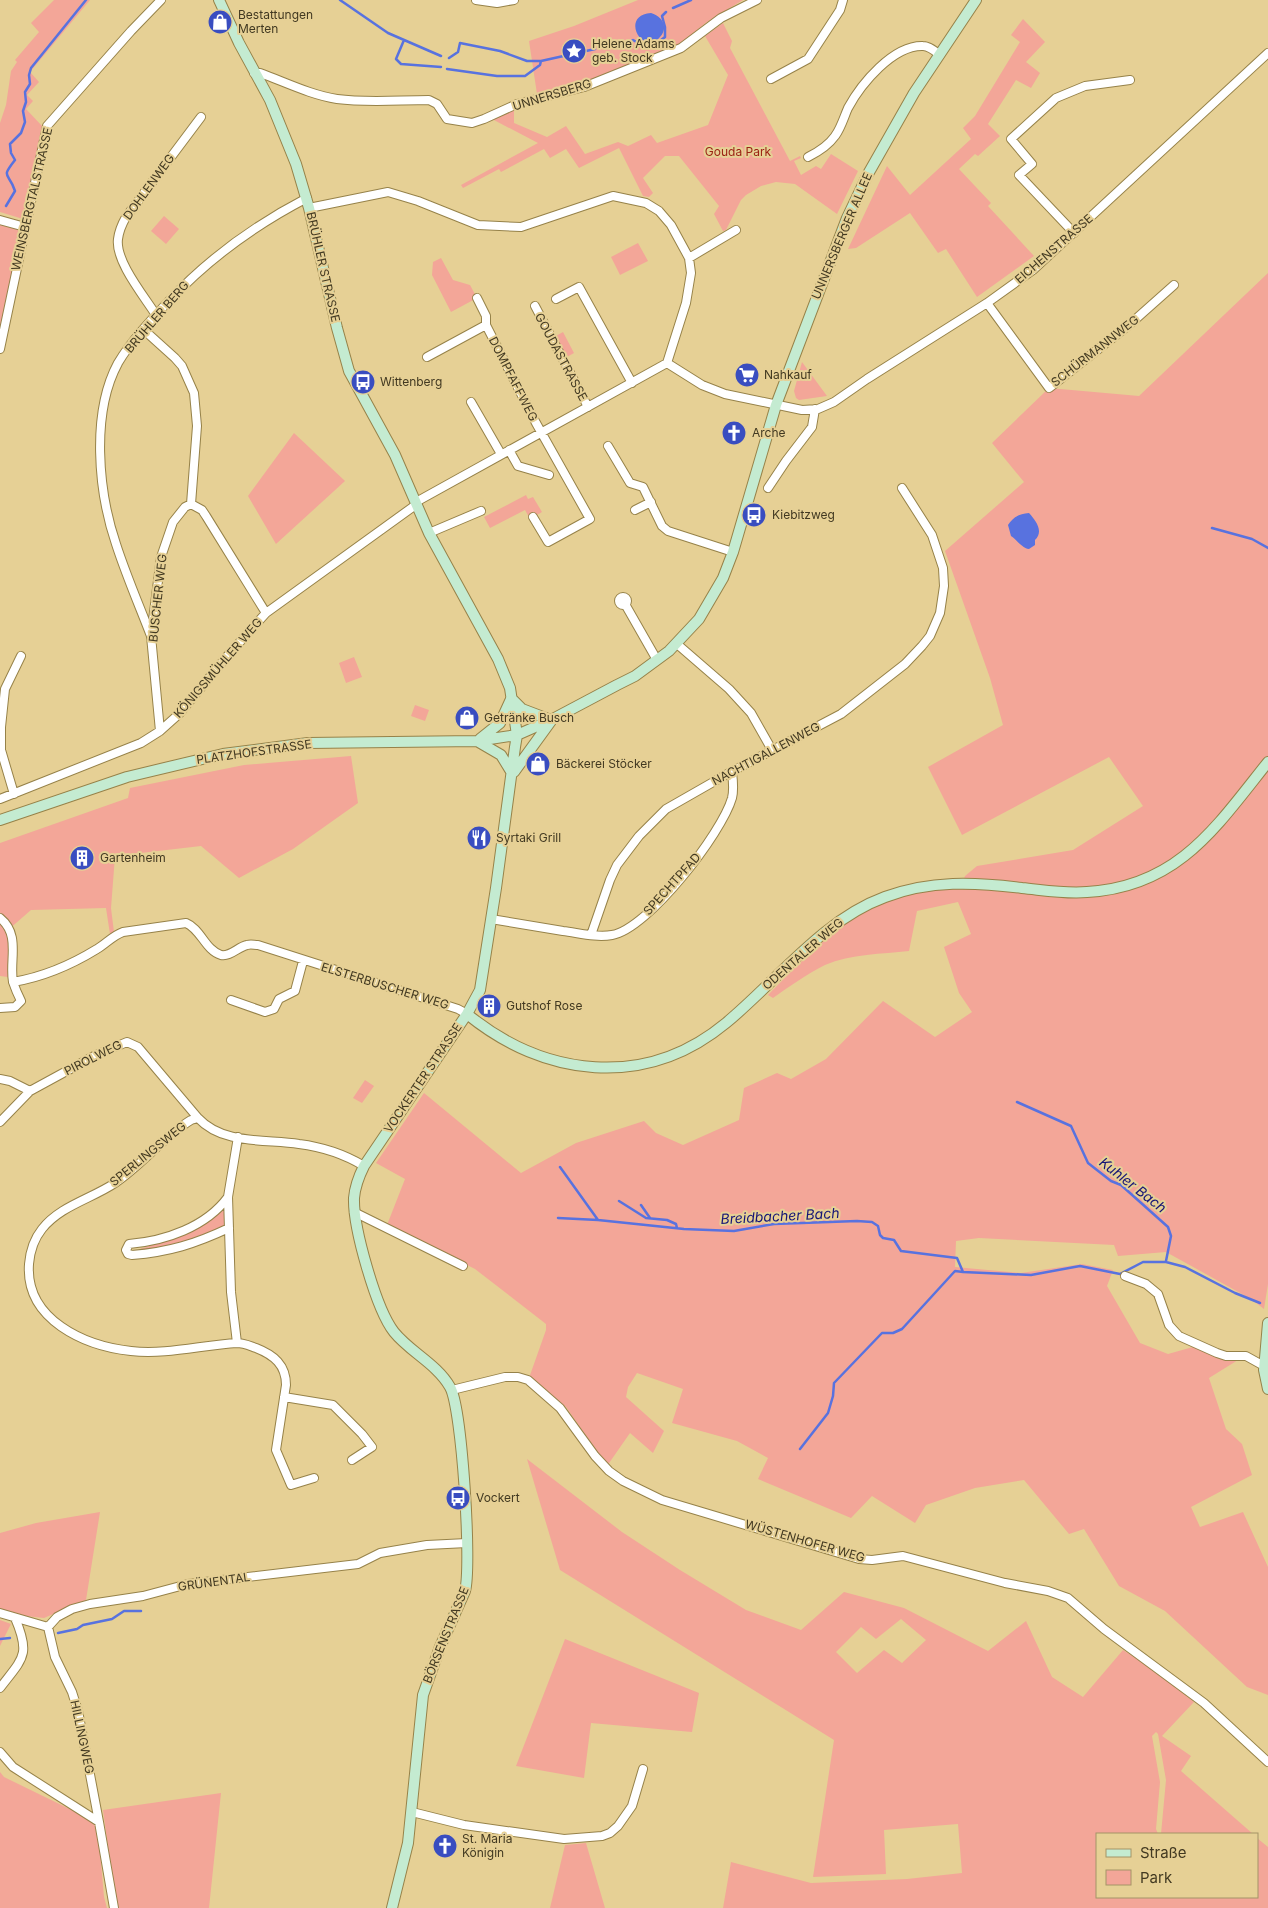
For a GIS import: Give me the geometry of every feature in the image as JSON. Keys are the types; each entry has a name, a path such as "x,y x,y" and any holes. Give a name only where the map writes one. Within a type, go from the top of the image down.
{"main road":[{"name":"BRÜHLER STRASSE","path":"219,0 254,73 270,100 289,146 308,203 349,371 395,455 429,533 498,659 510,688 516,735"},
{"name":"UNNERSBERGER ALLEE","path":"776,405 804,327 847,218 868,174 904,110 976,0"},
{"path":"516,735 551,720 635,676 677,644 698,619 711,601 723,578 733,552 776,405"},
{"path":"512,698 522,709 551,720 513,774 501,755 477,742 500,723 512,698"},
{"name":"PLATZHOFSTRASSE","path":"0,820 127,777 223,754 308,743 477,742 516,735"},
{"name":"VOCKERTER STRASSE","path":"452,1390 441,1376 396,1335 386,1321 372,1283 354,1212 356,1186 364,1166 467,1014 480,990 513,774 516,735"},
{"name":"ODENTALER WEG","path":"467,1014 514,1046 538,1057 559,1063 585,1067 610,1067 645,1063 665,1057 695,1044 720,1028 830,928 851,913 885,897 926,886 966,882 1060,892 1086,892 1127,886 1161,872 1204,840 1268,762"},
{"path":"1268,1323 1264,1366 1268,1389"},
{"name":"BÖRSENSTRASSE","path":"392,1908 401,1878 412,1812 424,1695 437,1655 465,1591 468,1575 462,1458 455,1400 452,1390"}],"street":[{"name":"WEINSBERGTALSTRASSE","path":"0,349 45,132 50,121 161,0"},
{"path":"476,0 497,3 514,0"},
{"name":"UNNERSBERG","path":"254,73 260,73 318,94 335,98 429,100 437,104 447,119 472,123 517,104 584,87 681,48 721,18 757,0"},
{"path":"772,79 808,59 840,10 843,0"},
{"path":"808,157 818,152 833,139 855,96 883,64 904,51 918,46 926,47 940,54"},
{"name":"EICHENSTRASSE","path":"776,405 799,410 815,409 834,402 867,379 988,303 1026,276 1268,53"},
{"path":"1074,233 1019,175 1032,164 1011,139 1056,98 1085,86 1130,80"},
{"name":"DOHLENWEG","path":"156,314 121,259 118,246 119,233 126,217 201,118"},
{"path":"308,203 388,192 418,201 478,225 521,227 613,196 646,203 659,211 671,225 689,258 691,273 686,303 667,363 715,391 776,405"},
{"name":"BRÜHLER BERG","path":"151,636 115,543 104,490 100,454 102,416 112,376 128,348 156,314 221,251 263,223 308,203"},
{"path":"0,220 25,227"},
{"path":"689,258 736,230"},
{"name":"SCHÜRMANNWEG","path":"988,303 1049,388 1129,325 1174,285"},
{"path":"556,300 579,287 632,383"},
{"name":"DOMPFAFFWEG","path":"477,298 486,316 486,325 541,432 590,519 548,542 533,517"},
{"name":"GOUDASTRASSE","path":"535,306 588,407"},
{"name":"DOMPFAFFWEG","path":"427,357 486,325"},
{"path":"144,330 178,362 194,393 197,426 191,504 202,510 266,613"},
{"name":"GOUDASTRASSE","path":"416,503 667,363"},
{"path":"471,402 501,454"},
{"path":"768,488 812,427 815,409"},
{"path":"608,446 630,483 643,487 662,526 668,531 733,552"},
{"path":"510,450 518,466 549,475"},
{"name":"NACHTIGALLENWEG","path":"591,935 610,880 618,865 639,836 666,809 834,718 862,699 922,646 936,624 940,613 944,586 943,568 940,555 928,528 902,488"},
{"path":"635,510 651,502"},
{"name":"KÖNIGSMÜHLER WEG","path":"0,799 141,743 160,731 179,714 266,613 416,503"},
{"name":"BUSCHER WEG","path":"160,731 151,636 161,556 173,522 185,507 191,504"},
{"path":"429,533 481,510"},
{"path":"625,604 657,660"},
{"path":"677,644 729,689 752,713 772,750"},
{"path":"14,794 1,750 1,727 5,690 21,656"},
{"name":"SPECHTPFAD","path":"591,935 612,935 621,933 630,927 660,901 692,865 727,812 734,786 732,772"},
{"path":"0,918 7,924 12,936 13,982 21,1001 15,1007 0,1008"},
{"path":"491,919 591,935"},
{"name":"ELSTERBUSCHER WEG","path":"13,982 62,968 97,950 117,934 181,923 189,924 200,934 211,949 220,954 229,954 250,944 258,945 303,961 458,1009 467,1014"},
{"path":"231,1000 265,1012 274,1009 279,999 295,991 303,961"},
{"name":"PIROLWEG","path":"0,1122 30,1091 96,1055 127,1042 138,1047 198,1118"},
{"path":"0,1079 10,1081 30,1091"},
{"name":"SPERLINGSWEG","path":"237,1343 159,1352 133,1351 100,1345 78,1337 53,1321 40,1305 29,1275 32,1246 41,1230 58,1213 114,1183 186,1123 198,1118 214,1132 330,1150 364,1166"},
{"path":"238,1137 228,1197 232,1292 237,1343 265,1351 282,1366 285,1376 284,1397 276,1446 277,1454 292,1485 314,1478"},
{"path":"228,1197 217,1210 192,1226 155,1241 129,1244 126,1250 132,1256 167,1251 202,1241 229,1228"},
{"path":"354,1212 463,1266"},
{"path":"1125,1276 1146,1284 1158,1294 1169,1325 1179,1336 1226,1356 1246,1356 1264,1366"},
{"name":"WÜSTENHOFER WEG","path":"452,1390 505,1377 528,1380 564,1412 603,1466 623,1481 662,1500 859,1559 872,1560 903,1556 997,1581 1048,1591 1068,1598 1104,1628 1204,1703 1268,1762"},
{"path":"284,1397 330,1404 338,1409 372,1447 352,1460"},
{"name":"GRÜNENTAL","path":"48,1627 57,1617 72,1609 90,1604 143,1596 188,1584 358,1564 380,1552 433,1544 467,1543"},
{"path":"0,1613 48,1627"},
{"path":"0,1688 18,1664 23,1652 23,1636 15,1618"},
{"name":"HILLINGWEG","path":"48,1627 55,1657 72,1692 78,1711 100,1822"},
{"path":"0,1752 13,1767 100,1822 114,1908"},
{"path":"412,1812 464,1825 556,1838 602,1836 610,1833 618,1826 632,1806 643,1769"}],"green space":[{"path":"54,0 90,0 30,72 39,82 27,95 33,101 26,109 43,127 23,219 0,212 0,123 6,105 11,71 17,62 15,60 39,32 31,23"},
{"path":"638,0 743,0 707,22 680,44 583,84 537,94 529,41 574,26"},
{"path":"1023,19 1045,42 1026,62 1040,73 1031,88 1016,80 988,124 1000,136 978,156 975,154 959,169 991,203 988,206 1034,256 977,297 946,249 938,253 910,213 856,248 848,249 887,166 910,195 971,139 963,128 975,116 1020,42 1011,35"},
{"name":"Gouda Park","path":"723,23 732,41 730,48 790,161 800,156 801,158 794,161 801,175 816,166 821,169 831,154 858,171 837,214 795,184 776,182 761,186 746,195 741,200 726,230 723,231 714,214 719,206 679,156 665,156 643,178 653,193 649,197 643,196 619,148 579,168 566,149 550,158 544,149 501,172 499,169 463,188 461,185 538,143 492,119 514,110 514,123 547,137 566,126 585,154 618,142 628,146 651,135 657,143 708,125 728,75 705,36"},
{"path":"164,216 179,229 166,244 151,231"},
{"path":"0,225 17,229 20,234 0,331"},
{"path":"638,243 648,261 620,275 611,257"},
{"path":"441,258 453,280 470,285 477,298 451,312 432,275 433,262"},
{"path":"1268,273 1268,1284 1264,1309 1251,1299 1166,1252 1118,1256 1114,1245 979,1238 956,1241 955,1267 1021,1273 1082,1264 1113,1270 1107,1286 1140,1343 1168,1354 1200,1345 1240,1356 1238,1360 1209,1378 1226,1429 1242,1444 1252,1475 1191,1507 1200,1527 1243,1512 1268,1567 1268,1695 1247,1687 1165,1611 1119,1586 1084,1529 1069,1534 1024,1480 975,1488 926,1505 915,1523 872,1496 851,1518 758,1479 768,1458 737,1441 672,1423 683,1389 637,1373 628,1387 626,1397 664,1431 653,1453 630,1433 607,1466 566,1407 529,1378 546,1330 546,1324 475,1269 387,1225 405,1179 376,1163 424,1093 521,1173 576,1143 644,1121 656,1133 683,1145 739,1120 744,1088 777,1073 791,1079 826,1059 883,1001 935,1037 972,1012 959,993 944,947 971,934 958,902 917,911 909,951 867,955 835,961 812,972 773,998 768,995 837,930 876,906 922,890 960,889 965,876 977,866 1073,850 1143,806 1109,757 962,835 928,767 1003,725 990,678 945,551 1024,482 992,443 1049,388 1139,396"},
{"path":"563,332 574,353 565,358 554,337"},
{"path":"802,362 827,396 799,400 796,398 794,391"},
{"path":"294,433 345,481 276,544 248,496"},
{"path":"526,495 528,499 533,497 542,512 530,519 525,510 490,528 484,517"},
{"path":"354,657 362,677 346,683 339,663"},
{"path":"415,705 429,710 425,721 411,716"},
{"path":"351,756 358,803 293,849 239,878 201,846 115,856 111,908 114,932 110,934 106,908 31,910 8,930 11,973 8,977 0,976 0,843 128,798 130,788 244,765"},
{"path":"365,1080 374,1086 362,1103 353,1098"},
{"path":"225,1209 226,1220 222,1230 166,1248 140,1252 140,1249 178,1237 204,1225"},
{"path":"527,1459 622,1532 680,1570 746,1610 801,1630 844,1592 904,1608 988,1651 1026,1621 1052,1677 1083,1697 1123,1650 1152,1668 1194,1702 1162,1736 1191,1756 1181,1771 1252,1833 1161,1833 1166,1780 1158,1734 1156,1732 1152,1736 1160,1782 1156,1829 1158,1833 1096,1833 1096,1898 1258,1898 1258,1839 1268,1847 1268,1908 723,1908 731,1862 811,1883 907,1879 962,1873 958,1824 884,1830 886,1874 813,1877 834,1740 560,1570","holes":["901,1619 926,1640 902,1663 884,1650 857,1673 836,1652 861,1627 876,1639"]},
{"path":"100,1512 86,1600 44,1618 16,1615 0,1609 0,1533 36,1523"},
{"path":"0,1620 11,1624 0,1646"},
{"path":"565,1639 699,1693 692,1732 591,1723 584,1778 516,1766"},
{"path":"0,1772 4,1777 88,1818 98,1829 104,1897 107,1908 0,1908"},
{"path":"221,1793 209,1908 116,1908 103,1810"},
{"path":"586,1843 605,1908 550,1908 565,1845"}],"water":[{"path":"651,13 661,19 664,29 660,37 653,42 647,42 637,34 635,27 642,15"},
{"path":"1029,513 1036,523 1039,533 1035,540 1035,545 1029,549 1022,546 1011,536 1008,525 1017,516"}],"waterway":[{"path":"6,206 15,191 7,175 15,160 11,153 10,144 21,133 25,122 23,111 26,102 25,92 30,84 29,75 31,68 86,0"},
{"path":"340,0 388,33 441,56"},
{"path":"673,8 691,0"},
{"path":"606,47 625,44 633,40 645,44 653,44 661,40 665,37 662,16 666,12"},
{"path":"404,40 396,59 401,64 441,67"},
{"path":"449,58 458,52 460,43 500,51 527,61 541,61 595,49"},
{"path":"447,69 497,76 525,76 540,65 541,61"},
{"path":"1212,528 1252,539 1268,548"},
{"name":"Kuhler Bach","path":"1017,1102 1071,1126 1088,1163 1111,1181 1121,1185 1168,1227 1171,1236 1166,1261"},
{"name":"Breidbacher Bach","path":"560,1167 598,1220 684,1229 734,1231 774,1224 872,1222 878,1226 880,1235 883,1238 894,1240 901,1251 957,1258 963,1272 1031,1275 1080,1266 1120,1274 1143,1262 1166,1262 1185,1267 1235,1293 1260,1303"},
{"path":"619,1201 646,1218 667,1220 676,1224 677,1228"},
{"path":"641,1205 650,1218"},
{"path":"558,1218 598,1220"},
{"path":"800,1449 828,1413 833,1396 834,1383 882,1333 893,1333 902,1329 955,1271 963,1272"},
{"path":"58,1633 112,1619 124,1611 141,1611"},
{"path":"0,1639 10,1638"}],"place":[{"name":"Bestattungen Merten","path":"220,22"},
{"name":"Helene Adams geb. Stock","path":"574,51"},
{"name":"Nahkauf","path":"747,375"},
{"name":"Wittenberg","path":"363,382"},
{"name":"Arche","path":"734,433"},
{"name":"Kiebitzweg","path":"754,515"},
{"name":"Getränke Busch","path":"467,718"},
{"name":"Bäckerei Stöcker","path":"538,764"},
{"name":"Syrtaki Grill","path":"479,838"},
{"name":"Gartenheim","path":"82,858"},
{"name":"Gutshof Rose","path":"489,1006"},
{"name":"Vockert","path":"458,1498"},
{"name":"St. Maria Königin","path":"445,1846"}]}
